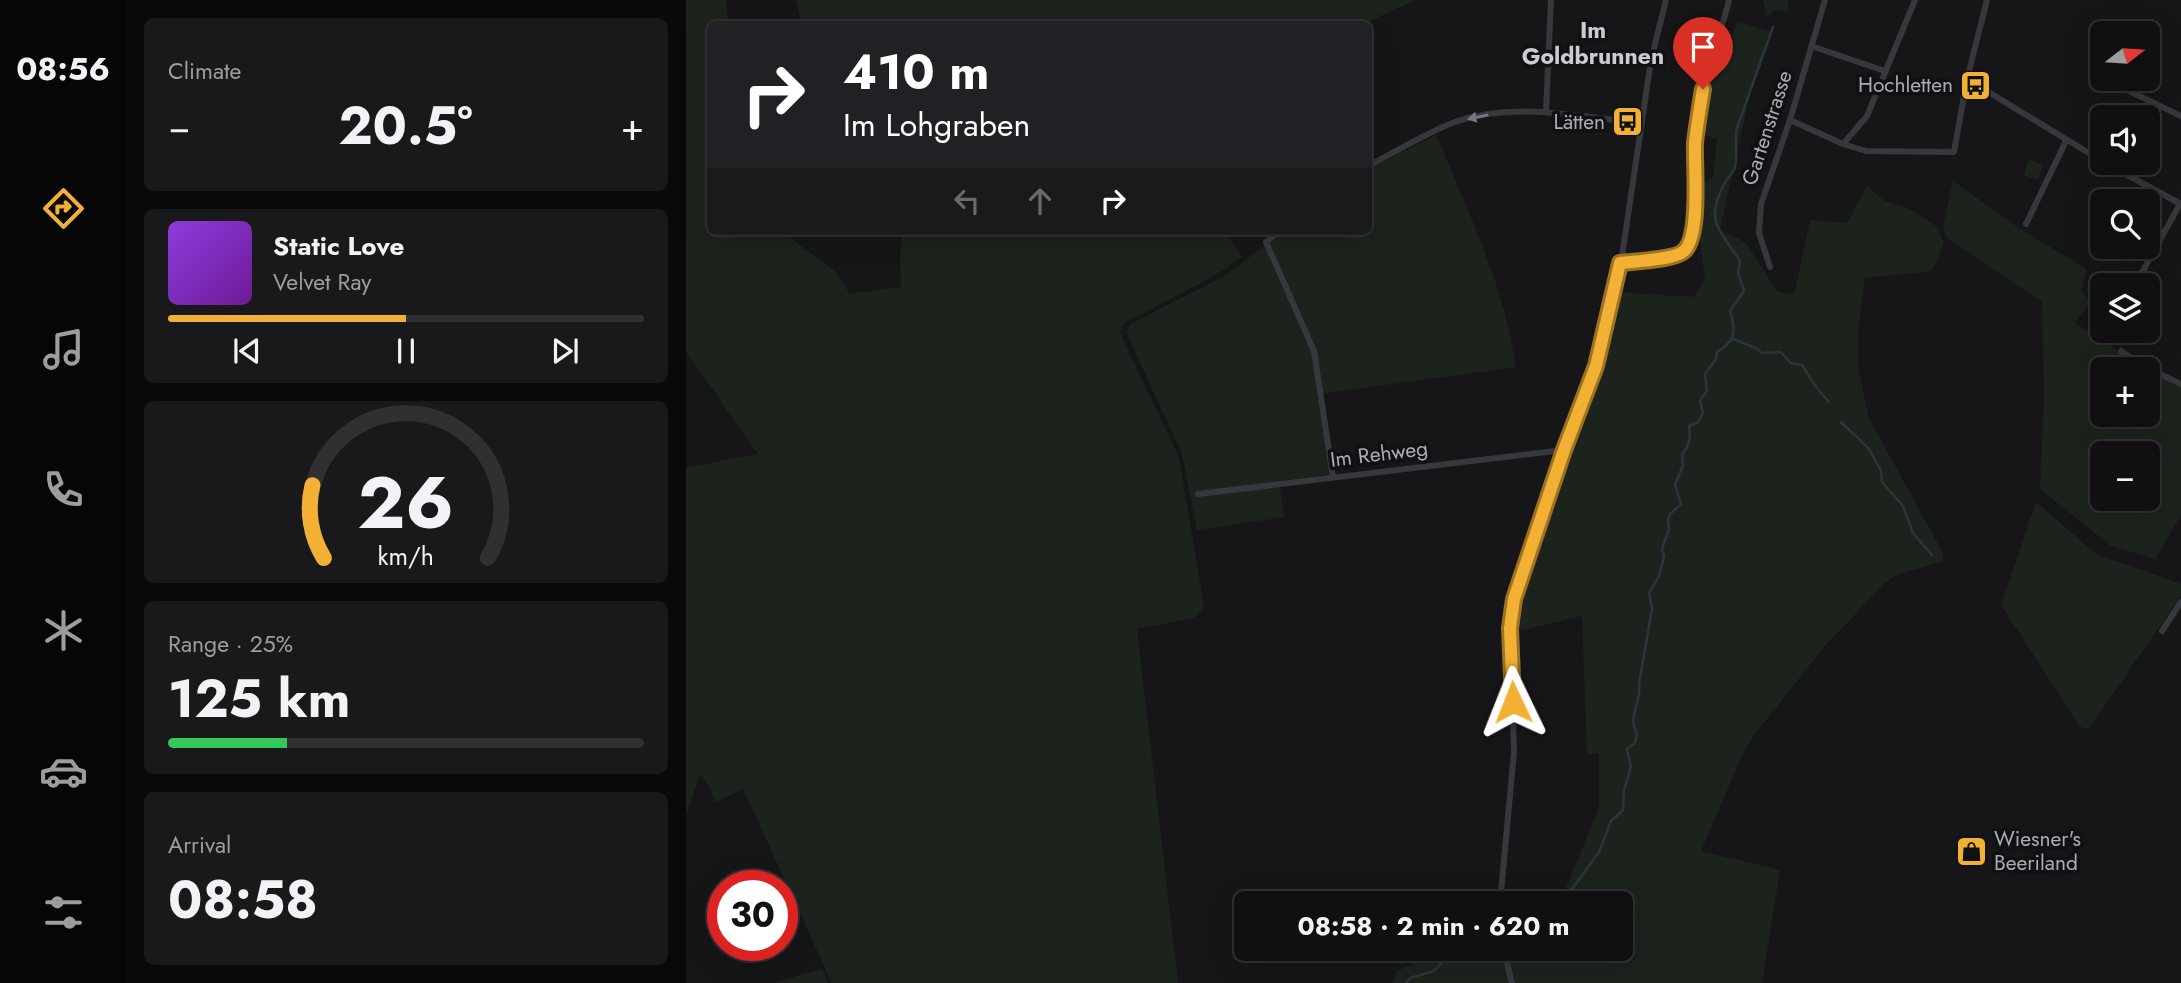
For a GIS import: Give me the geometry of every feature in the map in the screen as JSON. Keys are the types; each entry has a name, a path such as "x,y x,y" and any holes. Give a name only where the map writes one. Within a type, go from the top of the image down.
{"street":[{"path":"1546,112 1551,0"},
{"path":"1501,891 1514,752 1510,628 1513,606 1522,571 1596,366 1620,263 1655,38 1666,0"},
{"path":"1620,263 1675,256 1684,252 1690,242 1696,190 1695,146 1700,108 1706,71 1729,0"},
{"name":"Gartenstrasse","path":"1770,267 1759,233 1761,204 1790,120 1825,0"},
{"path":"1843,144 1867,117 1915,0"},
{"path":"1790,120 1843,144 1866,151 1954,152 1967,79 1987,0"},
{"path":"1811,46 1885,71"},
{"path":"1967,79 2090,154"},
{"path":"2129,91 2181,116"},
{"path":"1372,164 1454,123 1513,111 1641,123"},
{"path":"2026,224 2066,141"},
{"path":"2128,175 2181,204 2142,273"},
{"path":"1275,235 1266,242 1314,351 1333,477"},
{"path":"2121,351 2156,373 2181,384"},
{"name":"Im Rehweg","path":"1198,494 1564,450"},
{"path":"2162,631 2181,602"},
{"path":"1506,961 1512,983"}],"shaded area":[{"path":"686,0 726,0 728,21 707,21 707,235 786,235 835,271 850,294 901,287 902,235 1227,235 1242,257 1209,279 1125,322 1120,333 1179,457 1204,607 1194,618 1137,629 1178,983 832,983 798,909 798,870 780,870 743,789 716,802 706,782 699,776 686,817 686,468 758,454 686,352"},
{"path":"796,0 1415,0 1370,21 801,21"},
{"path":"1763,0 1789,0 1787,12 1774,10 1767,18"},
{"path":"1737,22 1771,31 1751,89 1720,229 1746,243 1777,291 1794,295 1810,220 1847,223 1867,185 1883,200 1908,208 1936,226 1944,242 1931,271 1865,278 1858,329 1858,367 1869,418 1943,553 1942,562 1898,574 1885,583 1824,647 1755,734 1741,758 1701,851 1780,870 1762,983 1393,983 1397,971 1418,961 1633,961 1633,891 1565,891 1599,807 1599,753 1587,754 1582,616 1514,632 1514,615 1519,585 1596,375 1617,292 1694,297 1705,279 1699,233 1700,182 1713,178 1717,139 1697,132 1706,71 1719,70"},
{"path":"1436,135 1494,278 1516,367 1319,394 1331,474 1279,481 1284,517 1197,530 1182,454 1129,339 1127,331 1130,324 1223,277 1279,235 1372,235 1372,167"},
{"path":"2029,160 2043,165 2038,180 2024,175"},
{"path":"1953,181 2020,229 2087,269 2081,291 2090,301 2075,323 2090,333 2090,343 2106,343 2127,357 2090,357 2090,427 2160,427 2160,376 2181,387 2181,516 2155,559 2111,546 2040,489 2044,400 2042,302 1947,238 1943,227"},
{"path":"2036,502 2096,554 2181,584 2181,596 2089,728 2084,729 2079,725 2001,605"},
{"path":"822,969 828,983 773,983"}],"waterway":[{"path":"1567,891 1572,889 1599,852 1611,821 1623,810 1624,790 1631,767 1627,749 1635,743 1637,734 1634,715 1652,609 1649,593 1659,576 1670,514 1681,504 1675,485 1683,465 1682,454 1689,441 1689,426 1698,422 1703,413 1700,400 1707,391 1705,374 1716,359 1717,352 1731,340 1734,330 1730,311 1744,291 1738,273 1740,261 1717,225 1715,209 1723,186 1735,167 1737,128 1773,27"},
{"path":"1733,339 1758,349 1761,353 1781,352 1791,363 1802,365 1829,402"},
{"path":"1841,422 1869,449 1881,471 1882,482 1903,506 1913,533 1932,555"},
{"path":"1406,983 1410,978 1434,971 1444,961"}],"place":[{"name":"Hochletten","path":"1976,85"},
{"name":"Lätten","path":"1628,122"},
{"name":"Wiesner's Beeriland","path":"1971,851"}],"district":[{"name":"Im Goldbrunnen","path":"1593,43"}],"route":[{"path":"1513,702 1510,628 1514,599 1564,450 1596,366 1620,263 1675,256 1684,252 1690,242 1696,190 1695,146 1703,89"}]}
